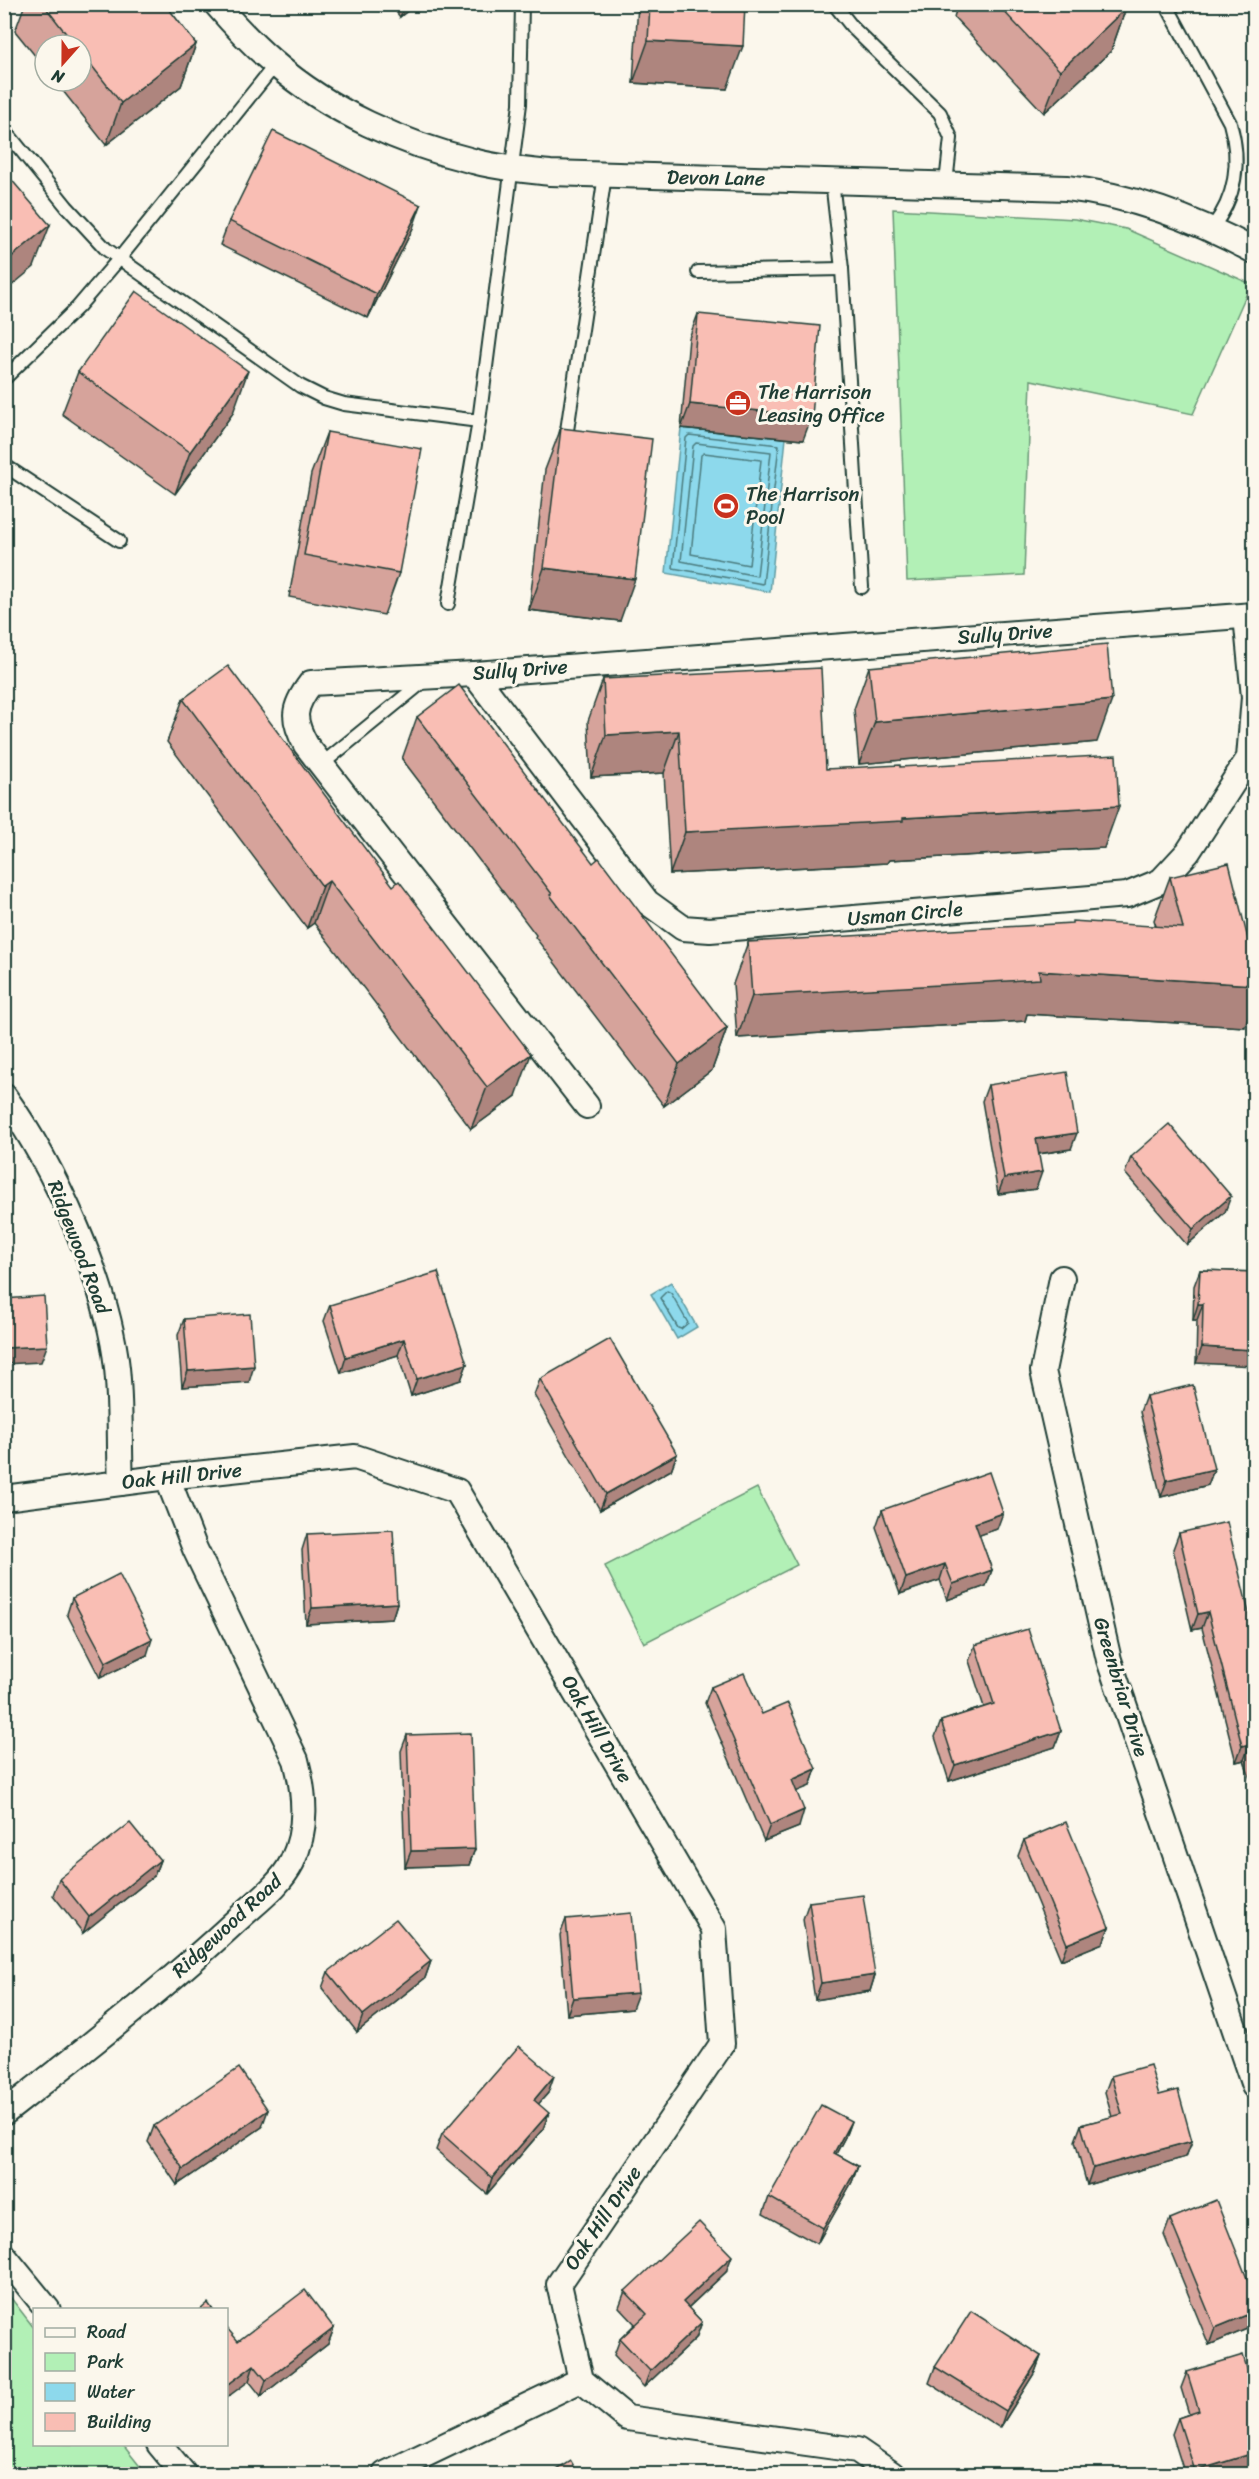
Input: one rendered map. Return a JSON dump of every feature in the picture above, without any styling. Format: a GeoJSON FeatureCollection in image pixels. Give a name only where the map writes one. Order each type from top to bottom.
{"type":"FeatureCollection","features":[{"type":"Feature","properties":{"kind":"street","name":"Devon Lane"},"geometry":{"type":"LineString","coordinates":[[216,4],[242,34],[275,65],[321,97],[389,133],[451,156],[550,173],[1067,188],[1098,192],[1148,204],[1212,228],[1254,251]]}},
{"type":"Feature","properties":{"kind":"street","name":"Sully Drive"},"geometry":{"type":"LineString","coordinates":[[587,1106],[306,745],[295,725],[300,698],[311,683],[474,674],[1250,616]]}},
{"type":"Feature","properties":{"kind":"street","name":"Usman Circle"},"geometry":{"type":"LineString","coordinates":[[474,674],[647,902],[683,928],[710,930],[1126,895],[1161,881],[1188,852],[1249,758],[1254,697],[1250,616]]}},
{"type":"Feature","properties":{"kind":"street","name":"Ridgewood Road"},"geometry":{"type":"LineString","coordinates":[[4,1096],[34,1142],[54,1181],[100,1293],[111,1333],[117,1370],[120,1483]]}},
{"type":"Feature","properties":{"kind":"street","name":"Greenbriar Drive"},"geometry":{"type":"LineString","coordinates":[[1062,1278],[1043,1371],[1109,1660],[1254,2086]]}},
{"type":"Feature","properties":{"kind":"street","name":"Oak Hill Drive"},"geometry":{"type":"LineString","coordinates":[[4,1498],[167,1477],[355,1457],[457,1491],[714,1929],[722,2044],[559,2284],[581,2380]]}},
{"type":"Feature","properties":{"kind":"street","name":"Ridgewood Road"},"geometry":{"type":"LineString","coordinates":[[4,2113],[200,1954],[282,1878],[297,1850],[304,1804],[296,1760],[195,1549],[167,1477]]}},
{"type":"Feature","properties":{"kind":"street"},"geometry":{"type":"LineString","coordinates":[[4,2256],[46,2308]]}},
{"type":"Feature","properties":{"kind":"street"},"geometry":{"type":"LineString","coordinates":[[385,2475],[581,2380],[627,2418],[857,2450],[892,2475]]}},
{"type":"Feature","properties":{"kind":"street"},"geometry":{"type":"LineString","coordinates":[[160,2446],[184,2475]]}},
{"type":"Feature","properties":{"kind":"lane"},"geometry":{"type":"LineString","coordinates":[[448,604],[479,422],[520,104],[522,4]]}},
{"type":"Feature","properties":{"kind":"lane"},"geometry":{"type":"LineString","coordinates":[[834,4],[853,28],[940,114],[951,138],[946,183]]}},
{"type":"Feature","properties":{"kind":"lane"},"geometry":{"type":"LineString","coordinates":[[1166,4],[1230,123],[1235,139],[1237,167],[1235,183],[1227,205],[1212,228]]}},
{"type":"Feature","properties":{"kind":"lane"},"geometry":{"type":"LineString","coordinates":[[4,379],[78,307],[275,65]]}},
{"type":"Feature","properties":{"kind":"lane"},"geometry":{"type":"LineString","coordinates":[[4,129],[73,214],[106,249],[312,393],[344,404],[479,422]]}},
{"type":"Feature","properties":{"kind":"lane"},"geometry":{"type":"LineString","coordinates":[[564,451],[605,175]]}},
{"type":"Feature","properties":{"kind":"lane"},"geometry":{"type":"LineString","coordinates":[[832,181],[842,269],[862,587]]}},
{"type":"Feature","properties":{"kind":"lane"},"geometry":{"type":"LineString","coordinates":[[698,272],[842,269]]}},
{"type":"Feature","properties":{"kind":"lane"},"geometry":{"type":"LineString","coordinates":[[4,465],[119,541]]}},
{"type":"Feature","properties":{"kind":"lane"},"geometry":{"type":"LineString","coordinates":[[322,764],[429,677]]}},
{"type":"Feature","properties":{"kind":"green space"},"geometry":{"type":"Polygon","coordinates":[[[893,209],[1075,219],[1126,229],[1251,284],[1193,414],[1031,380],[1024,575],[907,581],[893,209]]]}},
{"type":"Feature","properties":{"kind":"green space"},"geometry":{"type":"Polygon","coordinates":[[[757,1488],[797,1565],[644,1643],[605,1566],[757,1488]]]}},
{"type":"Feature","properties":{"kind":"green space"},"geometry":{"type":"Polygon","coordinates":[[[4,2289],[33,2327],[33,2446],[124,2446],[146,2474],[5,2474],[4,2289]]]}},
{"type":"Feature","properties":{"kind":"water","name":"The Harrison Pool"},"geometry":{"type":"Polygon","coordinates":[[[681,428],[786,438],[770,592],[666,573],[681,428]]]}},
{"type":"Feature","properties":{"kind":"water"},"geometry":{"type":"Polygon","coordinates":[[[671,1282],[697,1327],[677,1339],[651,1294],[671,1282]]]}},
{"type":"Feature","properties":{"kind":"building"},"geometry":{"type":"Polygon","coordinates":[[[43,4],[165,4],[196,44],[121,103],[93,67],[93,33],[66,33],[43,4]]]}},
{"type":"Feature","properties":{"kind":"building"},"geometry":{"type":"Polygon","coordinates":[[[650,4],[745,4],[743,46],[648,41],[650,4]]]}},
{"type":"Feature","properties":{"kind":"building"},"geometry":{"type":"Polygon","coordinates":[[[997,4],[1123,4],[1126,8],[1060,71],[997,4]]]}},
{"type":"Feature","properties":{"kind":"building"},"geometry":{"type":"Polygon","coordinates":[[[273,131],[421,205],[377,294],[229,221],[273,131]]]}},
{"type":"Feature","properties":{"kind":"building"},"geometry":{"type":"Polygon","coordinates":[[[4,171],[50,225],[4,263],[4,171]]]}},
{"type":"Feature","properties":{"kind":"building"},"geometry":{"type":"Polygon","coordinates":[[[136,291],[248,371],[190,452],[78,372],[136,291]]]}},
{"type":"Feature","properties":{"kind":"building"},"geometry":{"type":"Polygon","coordinates":[[[698,314],[820,326],[812,416],[690,404],[698,314]]]}},
{"type":"Feature","properties":{"kind":"building"},"geometry":{"type":"Polygon","coordinates":[[[561,428],[652,439],[635,579],[544,568],[561,428]]]}},
{"type":"Feature","properties":{"kind":"building"},"geometry":{"type":"Polygon","coordinates":[[[327,432],[422,449],[399,573],[304,555],[327,432]]]}},
{"type":"Feature","properties":{"kind":"building"},"geometry":{"type":"Polygon","coordinates":[[[1107,644],[1112,700],[875,722],[869,667],[1107,644]]]}},
{"type":"Feature","properties":{"kind":"building"},"geometry":{"type":"Polygon","coordinates":[[[228,666],[393,886],[399,881],[531,1054],[487,1087],[329,881],[322,886],[183,699],[228,666]]]}},
{"type":"Feature","properties":{"kind":"building"},"geometry":{"type":"Polygon","coordinates":[[[821,668],[826,769],[1116,755],[1119,806],[903,818],[903,821],[685,832],[679,731],[606,735],[603,679],[821,668]]]}},
{"type":"Feature","properties":{"kind":"building"},"geometry":{"type":"Polygon","coordinates":[[[459,685],[593,863],[599,858],[727,1028],[679,1064],[417,717],[459,685]]]}},
{"type":"Feature","properties":{"kind":"building"},"geometry":{"type":"Polygon","coordinates":[[[1229,863],[1254,963],[1254,985],[1039,971],[1040,979],[752,996],[748,942],[1072,923],[1072,921],[1183,928],[1170,877],[1229,863]]]}},
{"type":"Feature","properties":{"kind":"building"},"geometry":{"type":"Polygon","coordinates":[[[1067,1072],[1077,1133],[1036,1139],[1042,1172],[1004,1178],[988,1085],[1067,1072]]]}},
{"type":"Feature","properties":{"kind":"building"},"geometry":{"type":"Polygon","coordinates":[[[1169,1124],[1231,1196],[1193,1229],[1131,1157],[1169,1124]]]}},
{"type":"Feature","properties":{"kind":"building"},"geometry":{"type":"Polygon","coordinates":[[[1200,1270],[1254,1272],[1254,1350],[1202,1347],[1203,1304],[1198,1304],[1200,1270]]]}},
{"type":"Feature","properties":{"kind":"building"},"geometry":{"type":"Polygon","coordinates":[[[438,1272],[467,1364],[417,1379],[404,1339],[346,1357],[330,1305],[438,1272]]]}},
{"type":"Feature","properties":{"kind":"building"},"geometry":{"type":"Polygon","coordinates":[[[44,1296],[47,1346],[4,1348],[4,1299],[44,1296]]]}},
{"type":"Feature","properties":{"kind":"building"},"geometry":{"type":"Polygon","coordinates":[[[250,1314],[254,1366],[188,1371],[184,1319],[250,1314]]]}},
{"type":"Feature","properties":{"kind":"building"},"geometry":{"type":"Polygon","coordinates":[[[610,1339],[677,1454],[606,1494],[540,1379],[610,1339]]]}},
{"type":"Feature","properties":{"kind":"building"},"geometry":{"type":"Polygon","coordinates":[[[1193,1385],[1214,1469],[1167,1480],[1146,1396],[1193,1385]]]}},
{"type":"Feature","properties":{"kind":"building"},"geometry":{"type":"Polygon","coordinates":[[[989,1472],[1003,1513],[975,1523],[992,1570],[953,1584],[945,1564],[906,1578],[882,1510],[989,1472]]]}},
{"type":"Feature","properties":{"kind":"building"},"geometry":{"type":"Polygon","coordinates":[[[1227,1522],[1254,1634],[1254,1757],[1250,1744],[1242,1746],[1208,1612],[1198,1614],[1179,1533],[1227,1522]]]}},
{"type":"Feature","properties":{"kind":"building"},"geometry":{"type":"Polygon","coordinates":[[[393,1530],[397,1603],[312,1608],[307,1534],[393,1530]]]}},
{"type":"Feature","properties":{"kind":"building"},"geometry":{"type":"Polygon","coordinates":[[[119,1574],[152,1639],[106,1662],[72,1598],[119,1574]]]}},
{"type":"Feature","properties":{"kind":"building"},"geometry":{"type":"Polygon","coordinates":[[[1028,1629],[1061,1731],[955,1765],[941,1721],[994,1704],[975,1645],[1028,1629]]]}},
{"type":"Feature","properties":{"kind":"building"},"geometry":{"type":"Polygon","coordinates":[[[744,1673],[762,1714],[788,1703],[816,1769],[792,1780],[804,1810],[770,1825],[711,1687],[744,1673]]]}},
{"type":"Feature","properties":{"kind":"building"},"geometry":{"type":"Polygon","coordinates":[[[471,1733],[475,1849],[411,1851],[407,1735],[471,1733]]]}},
{"type":"Feature","properties":{"kind":"building"},"geometry":{"type":"Polygon","coordinates":[[[1066,1822],[1109,1927],[1067,1944],[1024,1840],[1066,1822]]]}},
{"type":"Feature","properties":{"kind":"building"},"geometry":{"type":"Polygon","coordinates":[[[130,1823],[160,1860],[89,1917],[59,1879],[130,1823]]]}},
{"type":"Feature","properties":{"kind":"building"},"geometry":{"type":"Polygon","coordinates":[[[863,1895],[875,1975],[821,1983],[809,1902],[863,1895]]]}},
{"type":"Feature","properties":{"kind":"building"},"geometry":{"type":"Polygon","coordinates":[[[631,1913],[638,1993],[573,1998],[566,1919],[631,1913]]]}},
{"type":"Feature","properties":{"kind":"building"},"geometry":{"type":"Polygon","coordinates":[[[396,1919],[431,1961],[363,2015],[328,1972],[396,1919]]]}},
{"type":"Feature","properties":{"kind":"building"},"geometry":{"type":"Polygon","coordinates":[[[519,2046],[554,2076],[534,2100],[549,2113],[492,2178],[442,2134],[519,2046]]]}},
{"type":"Feature","properties":{"kind":"building"},"geometry":{"type":"Polygon","coordinates":[[[1150,2065],[1159,2095],[1178,2090],[1192,2141],[1093,2168],[1081,2125],[1122,2114],[1111,2076],[1150,2065]]]}},
{"type":"Feature","properties":{"kind":"building"},"geometry":{"type":"Polygon","coordinates":[[[239,2068],[268,2110],[183,2169],[154,2126],[239,2068]]]}},
{"type":"Feature","properties":{"kind":"building"},"geometry":{"type":"Polygon","coordinates":[[[821,2105],[851,2121],[834,2153],[858,2166],[823,2228],[769,2197],[821,2105]]]}},
{"type":"Feature","properties":{"kind":"building"},"geometry":{"type":"Polygon","coordinates":[[[1216,2200],[1254,2296],[1254,2312],[1215,2328],[1170,2219],[1216,2200]]]}},
{"type":"Feature","properties":{"kind":"building"},"geometry":{"type":"Polygon","coordinates":[[[699,2222],[732,2256],[683,2302],[702,2322],[650,2371],[620,2339],[647,2314],[625,2291],[699,2222]]]}},
{"type":"Feature","properties":{"kind":"building"},"geometry":{"type":"Polygon","coordinates":[[[305,2290],[334,2328],[266,2380],[254,2365],[228,2384],[228,2329],[238,2341],[305,2290]]]}},
{"type":"Feature","properties":{"kind":"building"},"geometry":{"type":"Polygon","coordinates":[[[208,2303],[212,2308],[202,2308],[208,2303]]]}},
{"type":"Feature","properties":{"kind":"building"},"geometry":{"type":"Polygon","coordinates":[[[971,2311],[1041,2356],[1006,2411],[935,2367],[971,2311]]]}},
{"type":"Feature","properties":{"kind":"building"},"geometry":{"type":"Polygon","coordinates":[[[1243,2355],[1254,2392],[1254,2453],[1195,2471],[1178,2418],[1199,2411],[1187,2372],[1243,2355]]]}},
{"type":"Feature","properties":{"kind":"building"},"geometry":{"type":"Polygon","coordinates":[[[571,2461],[579,2475],[549,2475],[571,2461]]]}},
{"type":"Feature","properties":{"kind":"place","name":"The Harrison Leasing Office"},"geometry":{"type":"Point","coordinates":[738,403]}},
{"type":"Feature","properties":{"kind":"place","name":"The Harrison Pool"},"geometry":{"type":"Point","coordinates":[726,506]}}]}
